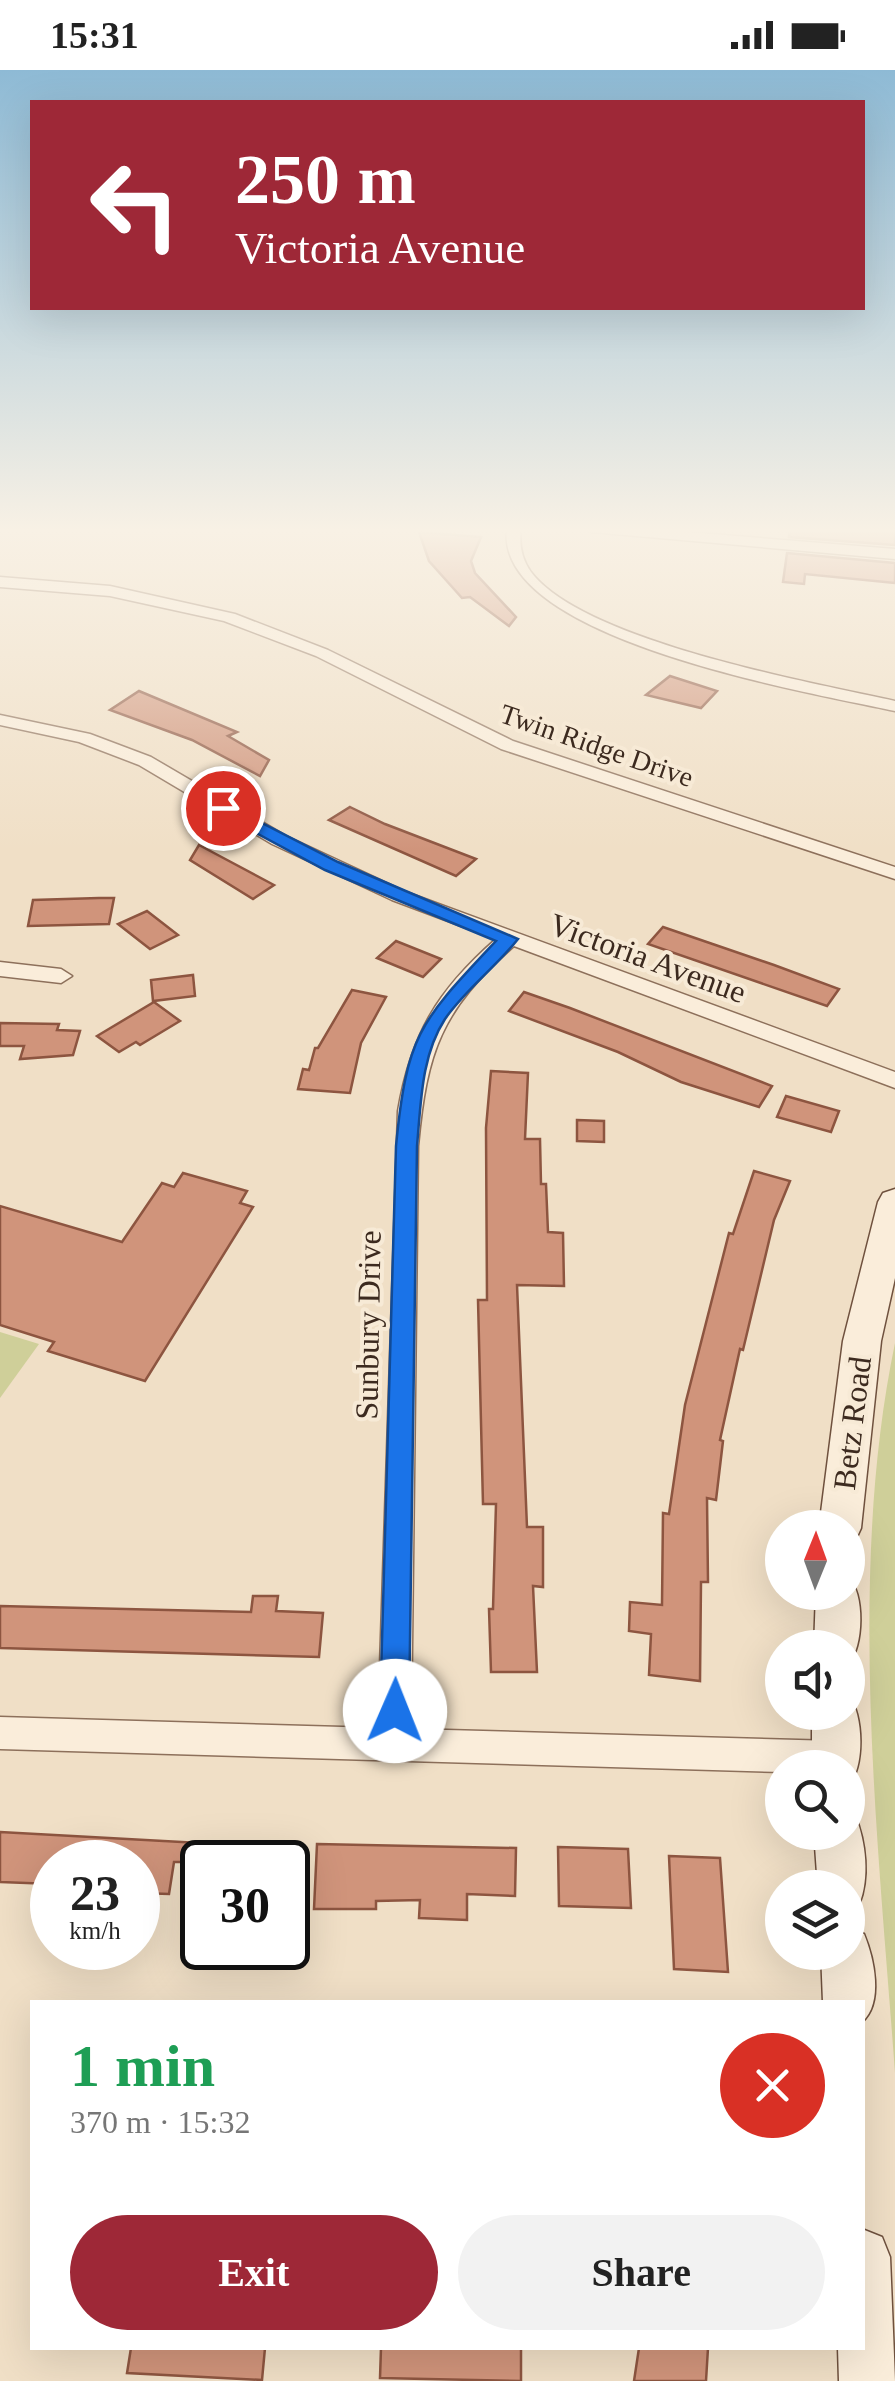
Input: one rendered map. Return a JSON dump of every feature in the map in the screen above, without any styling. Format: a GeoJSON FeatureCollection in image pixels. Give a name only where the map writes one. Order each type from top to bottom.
{"type":"FeatureCollection","features":[{"type":"Feature","properties":{"kind":"street","name":"Twin Ridge Drive"},"geometry":{"type":"LineString","coordinates":[[280,636],[507,745],[895,873]]}},
{"type":"Feature","properties":{"kind":"street"},"geometry":{"type":"LineString","coordinates":[[640,636],[745,671],[895,706]]}},
{"type":"Feature","properties":{"kind":"street","name":"Victoria Avenue"},"geometry":{"type":"LineString","coordinates":[[0,720],[84,738],[145,762],[332,866],[508,939],[895,1080]]}},
{"type":"Feature","properties":{"kind":"street","name":"Sunbury Drive"},"geometry":{"type":"LineString","coordinates":[[394,1746],[406,1146],[413,1078],[426,1036],[440,1012],[508,939]]}},
{"type":"Feature","properties":{"kind":"street"},"geometry":{"type":"LineString","coordinates":[[0,970],[61,976]]}},
{"type":"Feature","properties":{"kind":"street","name":"Betz Road"},"geometry":{"type":"LineString","coordinates":[[842,1510],[862,1341],[895,1202]]}},
{"type":"Feature","properties":{"kind":"street"},"geometry":{"type":"LineString","coordinates":[[0,1733],[394,1746],[835,1746]]}},
{"type":"Feature","properties":{"kind":"street"},"geometry":{"type":"LineString","coordinates":[[847,1970],[849,2000]]}},
{"type":"Feature","properties":{"kind":"street"},"geometry":{"type":"LineString","coordinates":[[865,2310],[869,2381]]}},
{"type":"Feature","properties":{"kind":"green space"},"geometry":{"type":"Polygon","coordinates":[[[0,1332],[39,1344],[0,1398],[0,1332]]]}},
{"type":"Feature","properties":{"kind":"green space"},"geometry":{"type":"Polygon","coordinates":[[[895,1343],[895,2073],[875,1800],[869,1613],[872,1521],[895,1343]]]}},
{"type":"Feature","properties":{"kind":"building"},"geometry":{"type":"Polygon","coordinates":[[[670,676],[717,691],[701,708],[646,695],[670,676]]]}},
{"type":"Feature","properties":{"kind":"building"},"geometry":{"type":"Polygon","coordinates":[[[139,691],[237,732],[228,736],[269,760],[260,776],[192,740],[110,710],[139,691]]]}},
{"type":"Feature","properties":{"kind":"building"},"geometry":{"type":"Polygon","coordinates":[[[350,807],[476,859],[456,876],[329,820],[350,807]]]}},
{"type":"Feature","properties":{"kind":"building"},"geometry":{"type":"Polygon","coordinates":[[[199,845],[274,885],[253,899],[190,860],[199,845]]]}},
{"type":"Feature","properties":{"kind":"building"},"geometry":{"type":"Polygon","coordinates":[[[114,898],[109,924],[28,926],[33,900],[114,898]]]}},
{"type":"Feature","properties":{"kind":"building"},"geometry":{"type":"Polygon","coordinates":[[[147,911],[178,935],[150,949],[118,924],[147,911]]]}},
{"type":"Feature","properties":{"kind":"building"},"geometry":{"type":"Polygon","coordinates":[[[663,927],[839,989],[827,1006],[648,944],[663,927]]]}},
{"type":"Feature","properties":{"kind":"building"},"geometry":{"type":"Polygon","coordinates":[[[396,941],[441,959],[423,977],[377,958],[396,941]]]}},
{"type":"Feature","properties":{"kind":"building"},"geometry":{"type":"Polygon","coordinates":[[[193,975],[195,996],[153,1001],[151,980],[193,975]]]}},
{"type":"Feature","properties":{"kind":"building"},"geometry":{"type":"Polygon","coordinates":[[[352,990],[386,997],[361,1043],[350,1093],[298,1089],[303,1069],[309,1070],[315,1048],[352,990]]]}},
{"type":"Feature","properties":{"kind":"building"},"geometry":{"type":"Polygon","coordinates":[[[524,992],[772,1086],[759,1107],[681,1082],[618,1052],[509,1011],[524,992]]]}},
{"type":"Feature","properties":{"kind":"building"},"geometry":{"type":"Polygon","coordinates":[[[154,1002],[180,1021],[140,1045],[136,1042],[119,1052],[97,1036],[154,1002]]]}},
{"type":"Feature","properties":{"kind":"building"},"geometry":{"type":"Polygon","coordinates":[[[0,1023],[59,1024],[57,1030],[80,1031],[73,1055],[20,1059],[24,1046],[0,1046],[0,1023]]]}},
{"type":"Feature","properties":{"kind":"building"},"geometry":{"type":"Polygon","coordinates":[[[491,1071],[528,1073],[525,1139],[540,1139],[548,1232],[563,1233],[564,1286],[517,1285],[527,1527],[543,1527],[543,1587],[533,1586],[537,1672],[491,1672],[489,1609],[493,1609],[496,1504],[483,1504],[478,1300],[487,1300],[486,1128],[491,1071]]]}},
{"type":"Feature","properties":{"kind":"building"},"geometry":{"type":"Polygon","coordinates":[[[786,1096],[839,1111],[831,1132],[777,1117],[786,1096]]]}},
{"type":"Feature","properties":{"kind":"building"},"geometry":{"type":"Polygon","coordinates":[[[577,1120],[604,1121],[604,1142],[577,1141],[577,1120]]]}},
{"type":"Feature","properties":{"kind":"building"},"geometry":{"type":"Polygon","coordinates":[[[754,1171],[790,1181],[774,1220],[743,1350],[740,1349],[720,1440],[723,1441],[716,1500],[707,1498],[708,1582],[701,1582],[700,1681],[649,1675],[651,1634],[629,1631],[630,1602],[662,1605],[663,1513],[669,1514],[685,1405],[729,1233],[733,1234],[754,1171]]]}},
{"type":"Feature","properties":{"kind":"building"},"geometry":{"type":"Polygon","coordinates":[[[183,1173],[247,1191],[240,1203],[253,1207],[145,1381],[48,1351],[54,1342],[0,1325],[0,1206],[122,1242],[162,1183],[174,1187],[183,1173]]]}},
{"type":"Feature","properties":{"kind":"building"},"geometry":{"type":"Polygon","coordinates":[[[253,1596],[278,1596],[276,1611],[323,1613],[319,1657],[0,1648],[0,1606],[251,1612],[253,1596]]]}},
{"type":"Feature","properties":{"kind":"building"},"geometry":{"type":"Polygon","coordinates":[[[0,1832],[145,1840],[30,1840],[30,1883],[0,1882],[0,1832]]]}},
{"type":"Feature","properties":{"kind":"building"},"geometry":{"type":"Polygon","coordinates":[[[160,1841],[180,1842],[180,1862],[174,1862],[169,1894],[160,1894],[160,1841]]]}},
{"type":"Feature","properties":{"kind":"building"},"geometry":{"type":"Polygon","coordinates":[[[317,1844],[516,1848],[515,1896],[467,1894],[467,1920],[419,1918],[420,1900],[376,1901],[376,1909],[314,1909],[317,1844]]]}},
{"type":"Feature","properties":{"kind":"building"},"geometry":{"type":"Polygon","coordinates":[[[558,1847],[628,1849],[631,1908],[559,1906],[558,1847]]]}},
{"type":"Feature","properties":{"kind":"building"},"geometry":{"type":"Polygon","coordinates":[[[669,1856],[720,1858],[728,1972],[674,1969],[669,1856]]]}},
{"type":"Feature","properties":{"kind":"building"},"geometry":{"type":"Polygon","coordinates":[[[131,2350],[265,2350],[262,2380],[127,2373],[131,2350]]]}},
{"type":"Feature","properties":{"kind":"building"},"geometry":{"type":"Polygon","coordinates":[[[381,2350],[521,2350],[521,2381],[380,2378],[381,2350]]]}},
{"type":"Feature","properties":{"kind":"building"},"geometry":{"type":"Polygon","coordinates":[[[639,2350],[708,2350],[706,2381],[634,2381],[639,2350]]]}},
{"type":"Feature","properties":{"kind":"route"},"geometry":{"type":"LineString","coordinates":[[223,808],[332,866],[508,939],[440,1012],[426,1036],[413,1078],[406,1146],[395,1711]]}}]}
